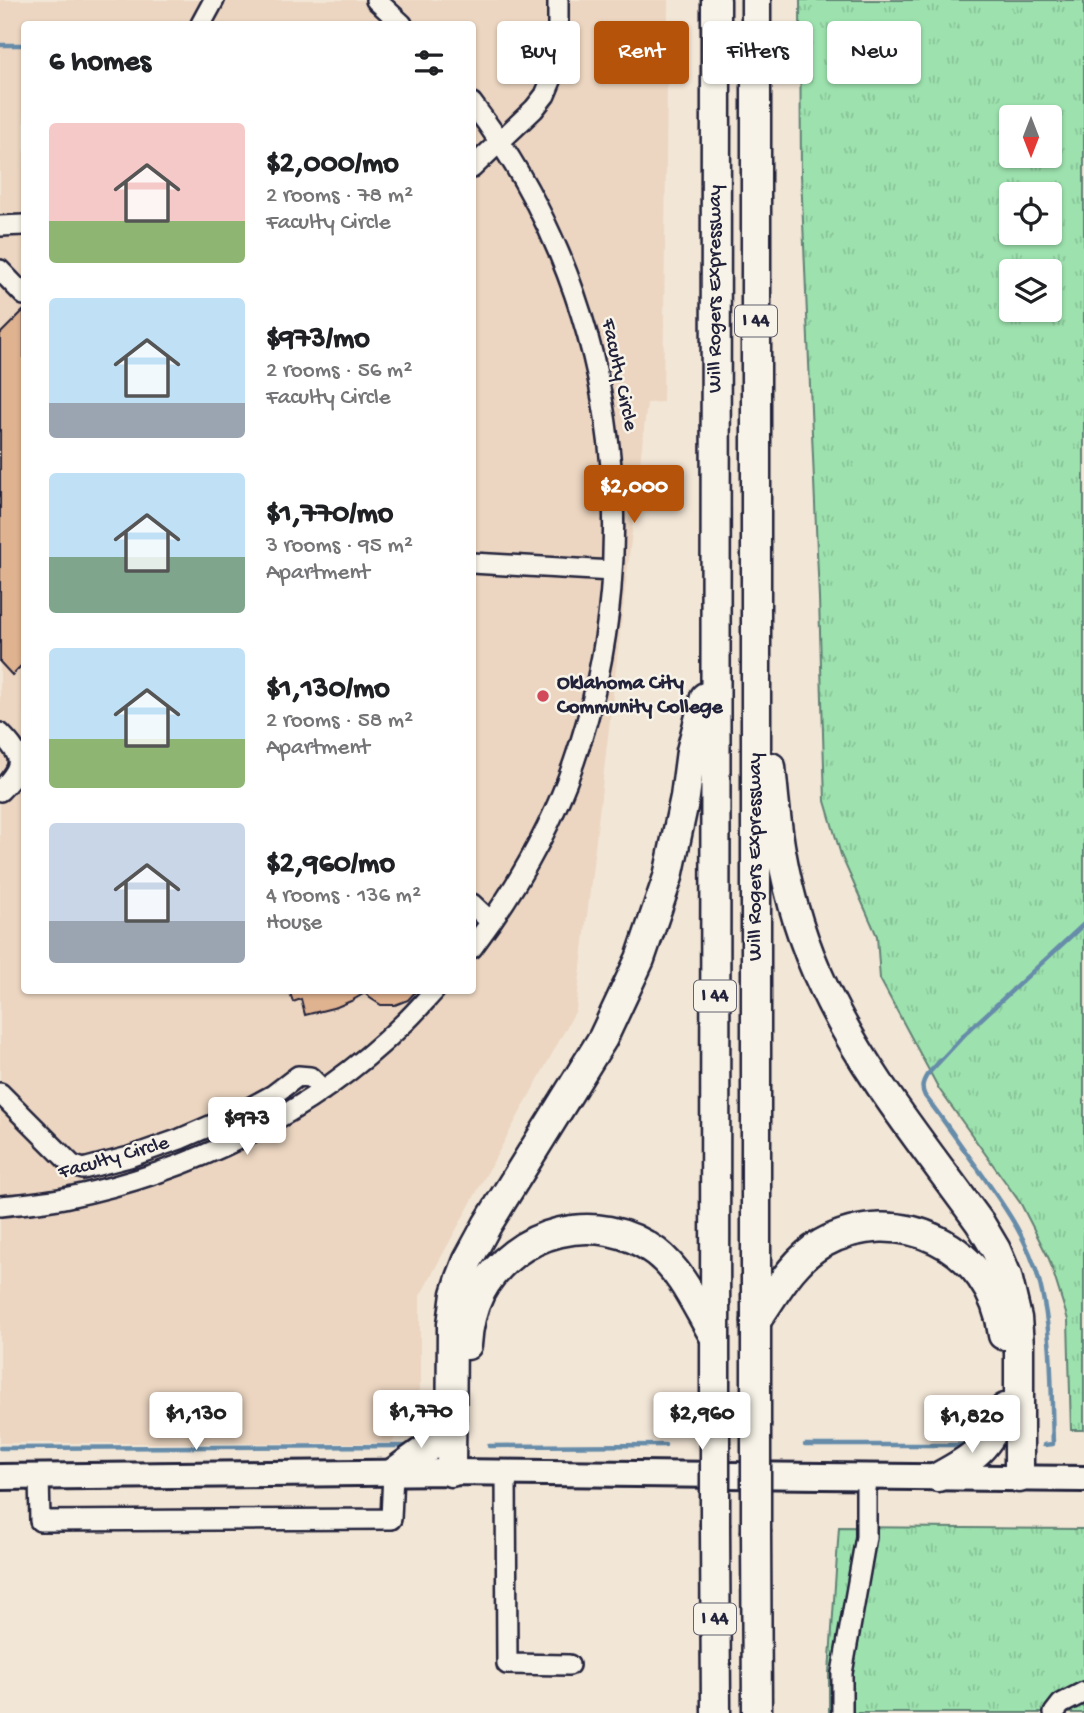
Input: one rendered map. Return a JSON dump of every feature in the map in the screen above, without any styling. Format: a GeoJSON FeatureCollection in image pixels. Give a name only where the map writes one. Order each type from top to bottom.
{"type":"FeatureCollection","features":[{"type":"Feature","properties":{"kind":"highway","name":"Will Rogers Expressway"},"geometry":{"type":"LineString","coordinates":[[716,0],[716,1713]]}},
{"type":"Feature","properties":{"kind":"highway","name":"Will Rogers Expressway"},"geometry":{"type":"LineString","coordinates":[[756,0],[757,1713]]}},
{"type":"Feature","properties":{"kind":"highway"},"geometry":{"type":"LineString","coordinates":[[755,642],[781,851],[795,907],[819,975],[859,1054],[980,1223],[1007,1276],[1017,1318],[1019,1345],[1012,1478]]}},
{"type":"Feature","properties":{"kind":"highway"},"geometry":{"type":"LineString","coordinates":[[458,1472],[451,1407],[452,1324],[461,1278],[487,1225],[586,1069],[640,959],[668,877],[683,808],[691,751],[715,654]]}},
{"type":"Feature","properties":{"kind":"highway"},"geometry":{"type":"LineString","coordinates":[[757,1321],[786,1277],[809,1252],[821,1244],[854,1230],[890,1227],[923,1233],[942,1241],[971,1264],[984,1280],[1002,1321],[1005,1347],[1005,1408],[1012,1478]]}},
{"type":"Feature","properties":{"kind":"highway"},"geometry":{"type":"LineString","coordinates":[[458,1472],[466,1353],[473,1310],[480,1293],[503,1262],[527,1245],[552,1234],[580,1228],[627,1236],[655,1252],[669,1264],[682,1281],[715,1339]]}},
{"type":"Feature","properties":{"kind":"highway"},"geometry":{"type":"LineString","coordinates":[[393,1473],[429,1447],[451,1407]]}},
{"type":"Feature","properties":{"kind":"highway"},"geometry":{"type":"LineString","coordinates":[[938,1477],[967,1462],[982,1448],[994,1433],[1005,1408]]}},
{"type":"Feature","properties":{"kind":"main road"},"geometry":{"type":"LineString","coordinates":[[0,1477],[458,1472],[1084,1479]]}},
{"type":"Feature","properties":{"kind":"street"},"geometry":{"type":"LineString","coordinates":[[203,21],[214,0]]}},
{"type":"Feature","properties":{"kind":"street"},"geometry":{"type":"LineString","coordinates":[[376,0],[399,21]]}},
{"type":"Feature","properties":{"kind":"street"},"geometry":{"type":"LineString","coordinates":[[476,164],[540,102],[551,83],[558,50],[558,0]]}},
{"type":"Feature","properties":{"kind":"street","name":"Faculty Circle"},"geometry":{"type":"LineString","coordinates":[[476,108],[500,141],[531,193],[571,280],[595,360],[608,430],[613,474],[614,531],[608,620],[600,670],[589,718],[574,764],[539,844],[515,886],[476,943]]}},
{"type":"Feature","properties":{"kind":"street"},"geometry":{"type":"LineString","coordinates":[[0,226],[21,225]]}},
{"type":"Feature","properties":{"kind":"street"},"geometry":{"type":"LineString","coordinates":[[0,270],[21,292]]}},
{"type":"Feature","properties":{"kind":"street"},"geometry":{"type":"LineString","coordinates":[[476,563],[612,571]]}},
{"type":"Feature","properties":{"kind":"street"},"geometry":{"type":"LineString","coordinates":[[0,733],[17,752],[19,760],[18,770],[0,791]]}},
{"type":"Feature","properties":{"kind":"street"},"geometry":{"type":"LineString","coordinates":[[476,908],[491,922]]}},
{"type":"Feature","properties":{"kind":"street","name":"Faculty Circle"},"geometry":{"type":"LineString","coordinates":[[0,1206],[76,1195],[145,1177],[217,1149],[273,1121],[344,1075],[402,1026],[431,994]]}},
{"type":"Feature","properties":{"kind":"street"},"geometry":{"type":"LineString","coordinates":[[0,1093],[72,1165],[83,1169],[129,1157],[208,1128],[273,1095],[298,1076],[310,1077],[323,1090]]}},
{"type":"Feature","properties":{"kind":"street"},"geometry":{"type":"LineString","coordinates":[[39,1476],[40,1521],[391,1519],[393,1473]]}},
{"type":"Feature","properties":{"kind":"street"},"geometry":{"type":"LineString","coordinates":[[506,1473],[507,1664],[569,1665]]}},
{"type":"Feature","properties":{"kind":"street"},"geometry":{"type":"LineString","coordinates":[[842,1713],[842,1673],[866,1537],[866,1476]]}},
{"type":"Feature","properties":{"kind":"street"},"geometry":{"type":"LineString","coordinates":[[1054,1713],[1061,1704],[1084,1692]]}},
{"type":"Feature","properties":{"kind":"shaded area","name":"Oklahoma City Community College"},"geometry":{"type":"Polygon","coordinates":[[[0,0],[668,0],[668,21],[594,21],[594,84],[667,84],[663,402],[647,403],[576,1010],[420,1296],[420,1390],[392,1443],[0,1443],[0,0]]]}},
{"type":"Feature","properties":{"kind":"green space"},"geometry":{"type":"Polygon","coordinates":[[[800,0],[1084,0],[1084,1430],[1071,1430],[1068,1320],[1049,1259],[1021,1204],[939,1089],[880,979],[877,936],[841,855],[825,801],[801,174],[800,84],[813,84],[813,21],[800,21],[800,0]]]}},
{"type":"Feature","properties":{"kind":"green space"},"geometry":{"type":"Polygon","coordinates":[[[839,1527],[1084,1529],[1084,1713],[829,1713],[829,1673],[839,1527]]]}},
{"type":"Feature","properties":{"kind":"building"},"geometry":{"type":"Polygon","coordinates":[[[21,313],[21,666],[12,675],[0,662],[0,334],[21,313]]]}},
{"type":"Feature","properties":{"kind":"building"},"geometry":{"type":"Polygon","coordinates":[[[290,994],[363,994],[337,1007],[305,1015],[301,999],[293,1002],[290,994]]]}},
{"type":"Feature","properties":{"kind":"building"},"geometry":{"type":"Polygon","coordinates":[[[366,994],[413,994],[408,1000],[395,1005],[381,1005],[366,994]]]}},
{"type":"Feature","properties":{"kind":"waterway"},"geometry":{"type":"LineString","coordinates":[[0,45],[21,45]]}},
{"type":"Feature","properties":{"kind":"waterway"},"geometry":{"type":"LineString","coordinates":[[1044,1445],[1053,1444],[1051,1363],[1044,1303],[1035,1268],[1014,1222],[925,1096],[923,1086],[927,1075],[966,1033],[1084,924]]}},
{"type":"Feature","properties":{"kind":"waterway"},"geometry":{"type":"LineString","coordinates":[[489,1446],[665,1445]]}},
{"type":"Feature","properties":{"kind":"waterway"},"geometry":{"type":"LineString","coordinates":[[805,1445],[966,1445]]}},
{"type":"Feature","properties":{"kind":"waterway"},"geometry":{"type":"LineString","coordinates":[[0,1448],[409,1446]]}},
{"type":"Feature","properties":{"kind":"place","name":"Oklahoma City Community College"},"geometry":{"type":"Point","coordinates":[543,696]}}]}
